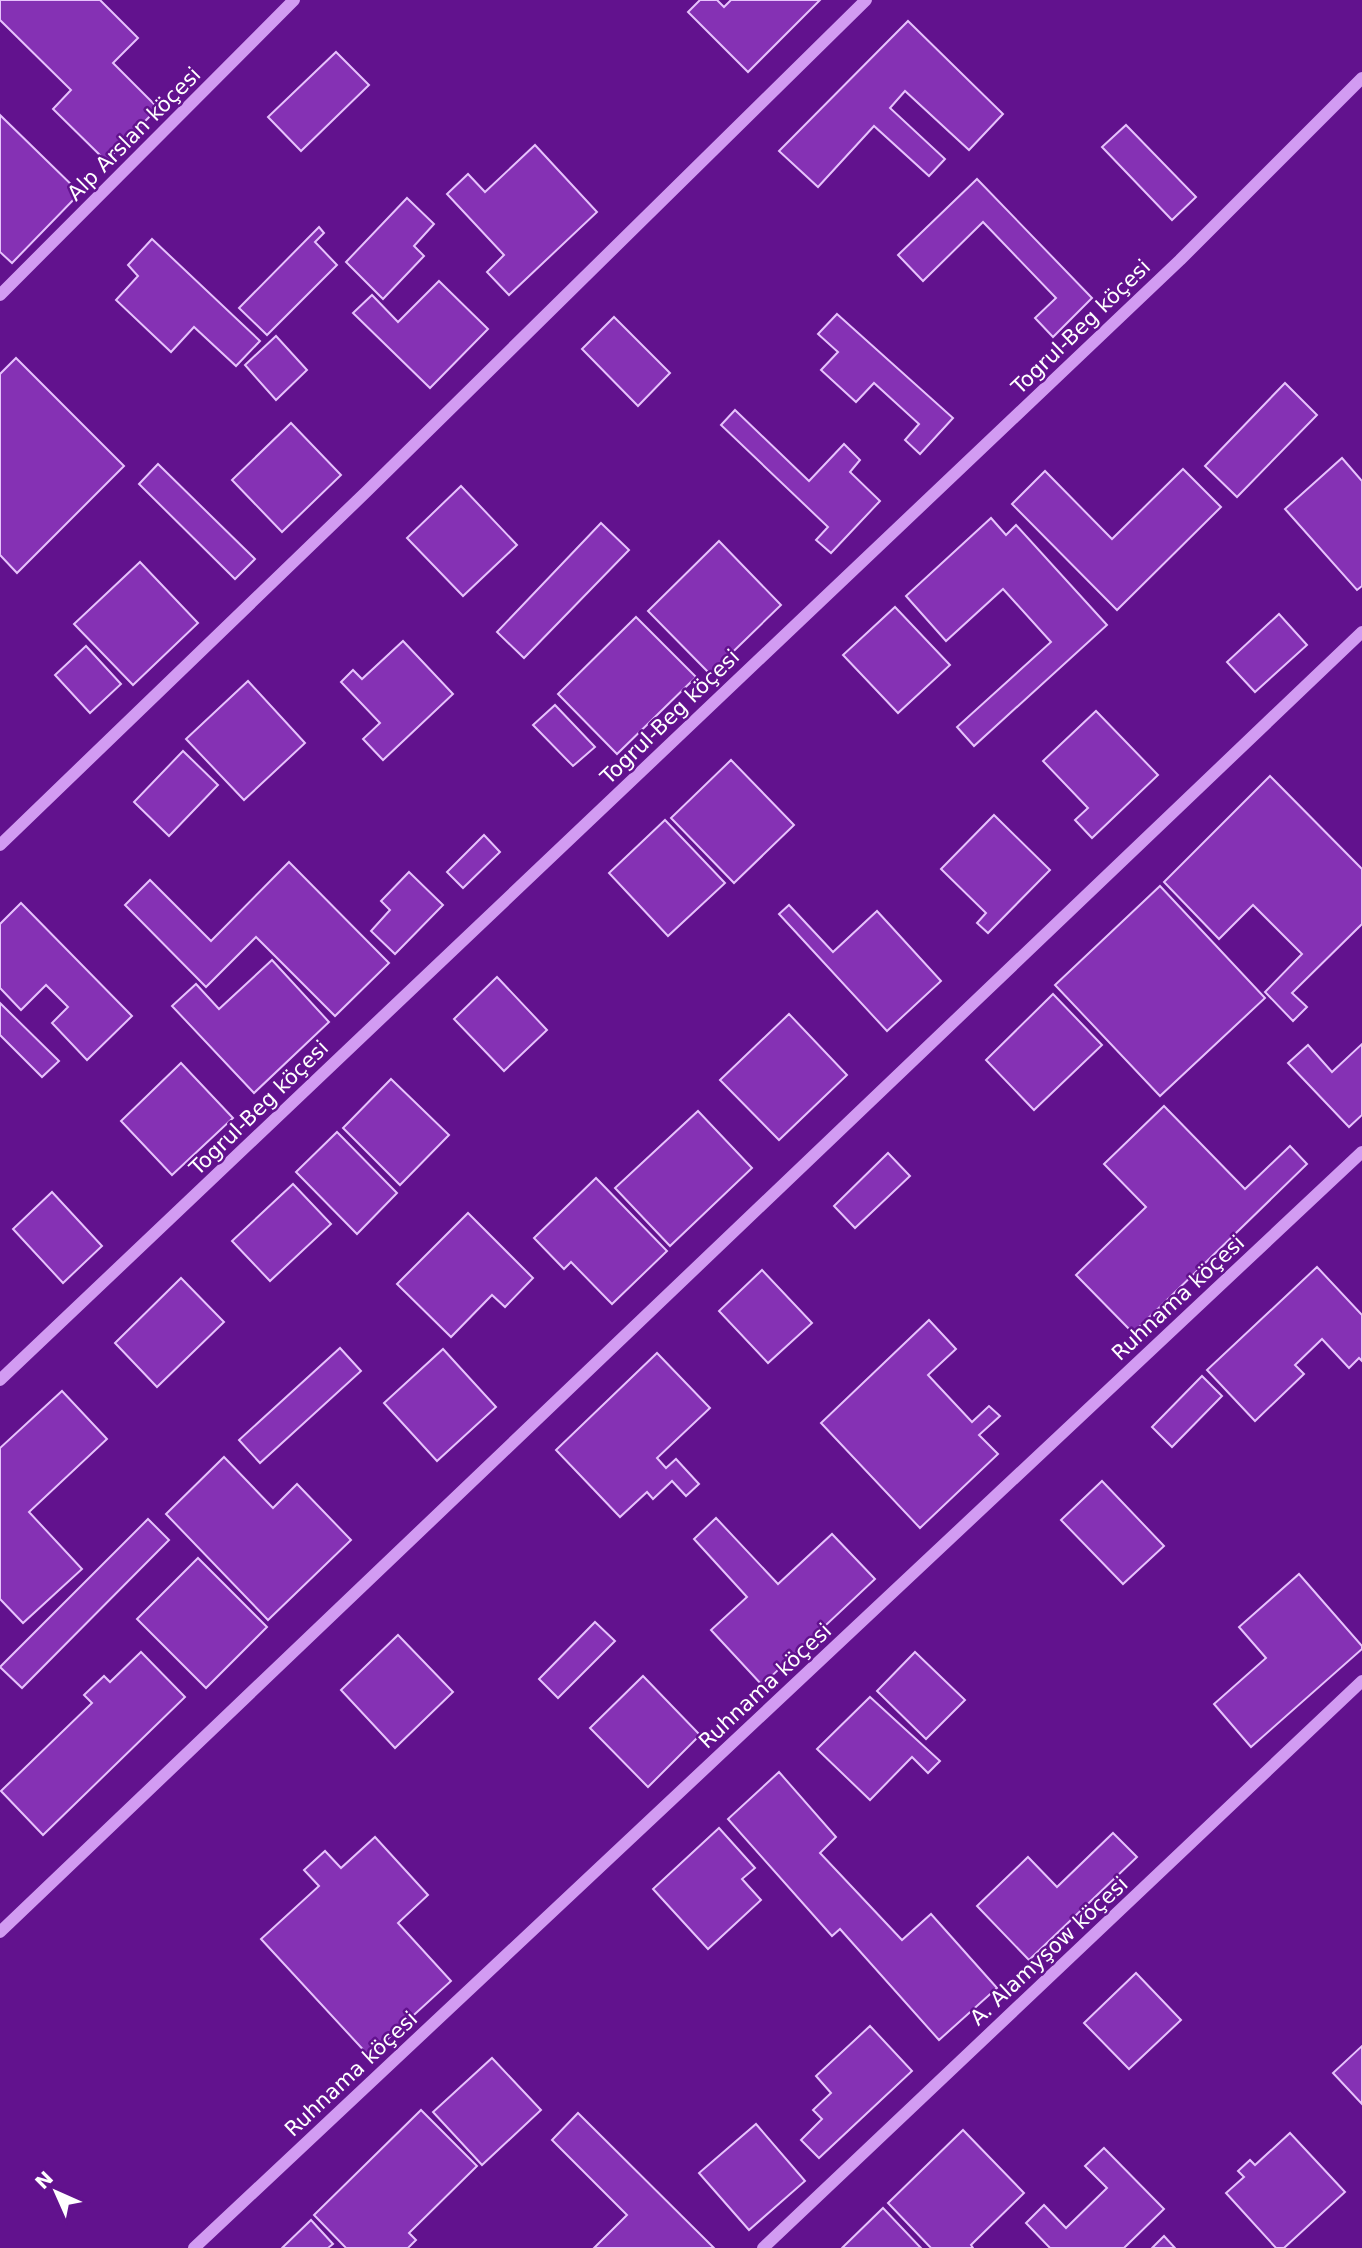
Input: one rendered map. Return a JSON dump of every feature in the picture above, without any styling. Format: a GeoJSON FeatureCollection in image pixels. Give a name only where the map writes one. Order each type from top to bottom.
{"type":"FeatureCollection","features":[{"type":"Feature","properties":{"kind":"street","name":"Alp Arslan köçesi"},"geometry":{"type":"LineString","coordinates":[[0,295],[295,0]]}},
{"type":"Feature","properties":{"kind":"street"},"geometry":{"type":"LineString","coordinates":[[0,845],[366,492],[866,0]]}},
{"type":"Feature","properties":{"kind":"street","name":"Togrul-Beg köçesi"},"geometry":{"type":"LineString","coordinates":[[0,1380],[1180,260],[1362,78]]}},
{"type":"Feature","properties":{"kind":"street"},"geometry":{"type":"LineString","coordinates":[[0,1932],[1362,632]]}},
{"type":"Feature","properties":{"kind":"street","name":"Ruhnama köçesi"},"geometry":{"type":"LineString","coordinates":[[194,2248],[1362,1152]]}},
{"type":"Feature","properties":{"kind":"street","name":"A. Alamyşow köçesi"},"geometry":{"type":"LineString","coordinates":[[763,2248],[1362,1681]]}},
{"type":"Feature","properties":{"kind":"building"},"geometry":{"type":"Polygon","coordinates":[[[0,0],[100,0],[138,38],[113,63],[158,108],[106,161],[53,109],[71,90],[0,20],[0,0]]]}},
{"type":"Feature","properties":{"kind":"building"},"geometry":{"type":"Polygon","coordinates":[[[700,0],[717,0],[724,7],[731,0],[820,0],[748,72],[688,12],[700,0]]]}},
{"type":"Feature","properties":{"kind":"building"},"geometry":{"type":"Polygon","coordinates":[[[908,21],[1003,114],[969,150],[905,91],[890,108],[945,159],[929,176],[874,126],[818,187],[779,151],[908,21]]]}},
{"type":"Feature","properties":{"kind":"building"},"geometry":{"type":"Polygon","coordinates":[[[336,52],[369,85],[301,151],[268,117],[336,52]]]}},
{"type":"Feature","properties":{"kind":"building"},"geometry":{"type":"Polygon","coordinates":[[[0,115],[80,193],[12,263],[0,252],[0,115]]]}},
{"type":"Feature","properties":{"kind":"building"},"geometry":{"type":"Polygon","coordinates":[[[1126,125],[1196,197],[1172,220],[1102,147],[1126,125]]]}},
{"type":"Feature","properties":{"kind":"building"},"geometry":{"type":"Polygon","coordinates":[[[535,145],[597,212],[509,295],[487,272],[504,255],[447,194],[468,174],[485,192],[535,145]]]}},
{"type":"Feature","properties":{"kind":"building"},"geometry":{"type":"Polygon","coordinates":[[[977,179],[1092,298],[1053,337],[1035,318],[1056,298],[983,222],[923,281],[898,255],[977,179]]]}},
{"type":"Feature","properties":{"kind":"building"},"geometry":{"type":"Polygon","coordinates":[[[407,198],[434,224],[414,246],[424,256],[383,299],[346,262],[407,198]]]}},
{"type":"Feature","properties":{"kind":"building"},"geometry":{"type":"Polygon","coordinates":[[[319,227],[324,233],[315,242],[337,265],[267,335],[239,308],[319,227]]]}},
{"type":"Feature","properties":{"kind":"building"},"geometry":{"type":"Polygon","coordinates":[[[152,239],[260,341],[236,366],[194,327],[171,352],[116,300],[138,276],[128,265],[152,239]]]}},
{"type":"Feature","properties":{"kind":"building"},"geometry":{"type":"Polygon","coordinates":[[[439,281],[488,329],[430,388],[353,313],[372,295],[398,322],[439,281]]]}},
{"type":"Feature","properties":{"kind":"building"},"geometry":{"type":"Polygon","coordinates":[[[837,314],[953,418],[920,454],[905,440],[919,424],[874,383],[856,402],[821,370],[838,352],[818,334],[837,314]]]}},
{"type":"Feature","properties":{"kind":"building"},"geometry":{"type":"Polygon","coordinates":[[[614,317],[670,373],[638,406],[582,349],[614,317]]]}},
{"type":"Feature","properties":{"kind":"building"},"geometry":{"type":"Polygon","coordinates":[[[276,336],[307,370],[276,400],[245,365],[276,336]]]}},
{"type":"Feature","properties":{"kind":"building"},"geometry":{"type":"Polygon","coordinates":[[[16,358],[124,466],[17,573],[0,555],[0,374],[16,358]]]}},
{"type":"Feature","properties":{"kind":"building"},"geometry":{"type":"Polygon","coordinates":[[[1285,383],[1317,415],[1237,497],[1205,466],[1285,383]]]}},
{"type":"Feature","properties":{"kind":"building"},"geometry":{"type":"Polygon","coordinates":[[[735,410],[809,481],[844,444],[860,460],[850,472],[880,501],[831,553],[816,540],[828,527],[721,425],[735,410]]]}},
{"type":"Feature","properties":{"kind":"building"},"geometry":{"type":"Polygon","coordinates":[[[291,423],[341,475],[282,532],[232,480],[291,423]]]}},
{"type":"Feature","properties":{"kind":"building"},"geometry":{"type":"Polygon","coordinates":[[[1342,458],[1362,481],[1362,586],[1357,590],[1285,509],[1342,458]]]}},
{"type":"Feature","properties":{"kind":"building"},"geometry":{"type":"Polygon","coordinates":[[[158,464],[255,559],[235,579],[139,484],[158,464]]]}},
{"type":"Feature","properties":{"kind":"building"},"geometry":{"type":"Polygon","coordinates":[[[1183,469],[1221,507],[1117,610],[1012,504],[1045,471],[1112,539],[1183,469]]]}},
{"type":"Feature","properties":{"kind":"building"},"geometry":{"type":"Polygon","coordinates":[[[461,486],[517,545],[463,596],[407,538],[461,486]]]}},
{"type":"Feature","properties":{"kind":"building"},"geometry":{"type":"Polygon","coordinates":[[[991,518],[1006,535],[1016,525],[1107,625],[974,746],[957,727],[1051,642],[1003,589],[946,641],[906,596],[991,518]]]}},
{"type":"Feature","properties":{"kind":"building"},"geometry":{"type":"Polygon","coordinates":[[[601,523],[629,550],[524,658],[497,632],[601,523]]]}},
{"type":"Feature","properties":{"kind":"building"},"geometry":{"type":"Polygon","coordinates":[[[719,541],[781,605],[710,674],[648,611],[719,541]]]}},
{"type":"Feature","properties":{"kind":"building"},"geometry":{"type":"Polygon","coordinates":[[[140,562],[198,623],[133,685],[74,624],[140,562]]]}},
{"type":"Feature","properties":{"kind":"building"},"geometry":{"type":"Polygon","coordinates":[[[895,607],[950,665],[898,713],[843,655],[895,607]]]}},
{"type":"Feature","properties":{"kind":"building"},"geometry":{"type":"Polygon","coordinates":[[[1279,614],[1307,645],[1255,692],[1227,662],[1279,614]]]}},
{"type":"Feature","properties":{"kind":"building"},"geometry":{"type":"Polygon","coordinates":[[[636,617],[696,677],[617,754],[558,694],[636,617]]]}},
{"type":"Feature","properties":{"kind":"building"},"geometry":{"type":"Polygon","coordinates":[[[403,641],[453,694],[383,760],[363,739],[380,723],[341,682],[353,670],[362,679],[403,641]]]}},
{"type":"Feature","properties":{"kind":"building"},"geometry":{"type":"Polygon","coordinates":[[[86,646],[121,684],[90,713],[55,675],[86,646]]]}},
{"type":"Feature","properties":{"kind":"building"},"geometry":{"type":"Polygon","coordinates":[[[248,681],[305,743],[244,800],[186,739],[248,681]]]}},
{"type":"Feature","properties":{"kind":"building"},"geometry":{"type":"Polygon","coordinates":[[[555,705],[595,747],[573,766],[533,725],[555,705]]]}},
{"type":"Feature","properties":{"kind":"building"},"geometry":{"type":"Polygon","coordinates":[[[1096,711],[1158,775],[1092,838],[1075,820],[1088,808],[1043,761],[1096,711]]]}},
{"type":"Feature","properties":{"kind":"building"},"geometry":{"type":"Polygon","coordinates":[[[183,751],[218,785],[169,836],[134,802],[183,751]]]}},
{"type":"Feature","properties":{"kind":"building"},"geometry":{"type":"Polygon","coordinates":[[[731,760],[794,825],[734,883],[671,818],[731,760]]]}},
{"type":"Feature","properties":{"kind":"building"},"geometry":{"type":"Polygon","coordinates":[[[1270,776],[1362,869],[1362,924],[1292,993],[1307,1007],[1293,1021],[1265,992],[1302,954],[1253,905],[1219,939],[1164,882],[1270,776]]]}},
{"type":"Feature","properties":{"kind":"building"},"geometry":{"type":"Polygon","coordinates":[[[994,815],[1050,870],[988,933],[977,923],[986,913],[941,869],[994,815]]]}},
{"type":"Feature","properties":{"kind":"building"},"geometry":{"type":"Polygon","coordinates":[[[665,820],[725,883],[668,936],[609,873],[665,820]]]}},
{"type":"Feature","properties":{"kind":"building"},"geometry":{"type":"Polygon","coordinates":[[[484,835],[500,852],[463,888],[447,872],[484,835]]]}},
{"type":"Feature","properties":{"kind":"building"},"geometry":{"type":"Polygon","coordinates":[[[289,862],[389,963],[335,1016],[256,937],[206,987],[125,905],[150,880],[211,941],[289,862]]]}},
{"type":"Feature","properties":{"kind":"building"},"geometry":{"type":"Polygon","coordinates":[[[409,872],[443,905],[395,954],[371,931],[390,910],[381,901],[409,872]]]}},
{"type":"Feature","properties":{"kind":"building"},"geometry":{"type":"Polygon","coordinates":[[[1160,886],[1265,998],[1160,1096],[1055,985],[1160,886]]]}},
{"type":"Feature","properties":{"kind":"building"},"geometry":{"type":"Polygon","coordinates":[[[21,903],[132,1016],[87,1060],[52,1023],[68,1007],[46,985],[21,1010],[0,988],[0,924],[21,903]]]}},
{"type":"Feature","properties":{"kind":"building"},"geometry":{"type":"Polygon","coordinates":[[[789,905],[833,952],[877,911],[941,981],[887,1031],[779,914],[789,905]]]}},
{"type":"Feature","properties":{"kind":"building"},"geometry":{"type":"Polygon","coordinates":[[[272,960],[329,1022],[254,1093],[172,1006],[196,984],[219,1009],[272,960]]]}},
{"type":"Feature","properties":{"kind":"building"},"geometry":{"type":"Polygon","coordinates":[[[497,977],[547,1030],[504,1071],[454,1019],[497,977]]]}},
{"type":"Feature","properties":{"kind":"building"},"geometry":{"type":"Polygon","coordinates":[[[1053,994],[1102,1045],[1034,1110],[986,1060],[1053,994]]]}},
{"type":"Feature","properties":{"kind":"building"},"geometry":{"type":"Polygon","coordinates":[[[0,1003],[59,1061],[42,1077],[0,1035],[0,1003]]]}},
{"type":"Feature","properties":{"kind":"building"},"geometry":{"type":"Polygon","coordinates":[[[789,1014],[847,1075],[779,1140],[720,1080],[789,1014]]]}},
{"type":"Feature","properties":{"kind":"building"},"geometry":{"type":"Polygon","coordinates":[[[1362,1044],[1362,1115],[1349,1127],[1288,1063],[1308,1045],[1332,1072],[1362,1044]]]}},
{"type":"Feature","properties":{"kind":"building"},"geometry":{"type":"Polygon","coordinates":[[[181,1063],[233,1118],[172,1175],[121,1121],[181,1063]]]}},
{"type":"Feature","properties":{"kind":"building"},"geometry":{"type":"Polygon","coordinates":[[[391,1079],[449,1135],[400,1185],[343,1128],[391,1079]]]}},
{"type":"Feature","properties":{"kind":"building"},"geometry":{"type":"Polygon","coordinates":[[[1164,1106],[1245,1189],[1290,1146],[1307,1164],[1133,1333],[1076,1275],[1146,1207],[1104,1164],[1164,1106]]]}},
{"type":"Feature","properties":{"kind":"building"},"geometry":{"type":"Polygon","coordinates":[[[698,1111],[752,1168],[670,1246],[615,1188],[698,1111]]]}},
{"type":"Feature","properties":{"kind":"building"},"geometry":{"type":"Polygon","coordinates":[[[337,1132],[397,1193],[357,1234],[296,1172],[337,1132]]]}},
{"type":"Feature","properties":{"kind":"building"},"geometry":{"type":"Polygon","coordinates":[[[888,1153],[910,1176],[855,1228],[834,1206],[888,1153]]]}},
{"type":"Feature","properties":{"kind":"building"},"geometry":{"type":"Polygon","coordinates":[[[596,1178],[667,1251],[612,1304],[571,1262],[564,1269],[534,1238],[596,1178]]]}},
{"type":"Feature","properties":{"kind":"building"},"geometry":{"type":"Polygon","coordinates":[[[293,1184],[331,1224],[270,1281],[232,1241],[293,1184]]]}},
{"type":"Feature","properties":{"kind":"building"},"geometry":{"type":"Polygon","coordinates":[[[52,1192],[102,1246],[63,1283],[13,1229],[52,1192]]]}},
{"type":"Feature","properties":{"kind":"building"},"geometry":{"type":"Polygon","coordinates":[[[468,1213],[533,1278],[505,1307],[492,1295],[451,1337],[397,1284],[468,1213]]]}},
{"type":"Feature","properties":{"kind":"building"},"geometry":{"type":"Polygon","coordinates":[[[1317,1267],[1362,1315],[1362,1361],[1359,1358],[1349,1368],[1322,1339],[1295,1365],[1304,1374],[1255,1421],[1207,1370],[1317,1267]]]}},
{"type":"Feature","properties":{"kind":"building"},"geometry":{"type":"Polygon","coordinates":[[[762,1270],[812,1323],[768,1363],[719,1311],[762,1270]]]}},
{"type":"Feature","properties":{"kind":"building"},"geometry":{"type":"Polygon","coordinates":[[[181,1278],[224,1322],[157,1387],[115,1343],[181,1278]]]}},
{"type":"Feature","properties":{"kind":"building"},"geometry":{"type":"Polygon","coordinates":[[[929,1320],[956,1349],[928,1375],[972,1422],[989,1406],[1000,1416],[979,1435],[998,1454],[920,1528],[821,1423],[929,1320]]]}},
{"type":"Feature","properties":{"kind":"building"},"geometry":{"type":"Polygon","coordinates":[[[340,1348],[361,1371],[260,1463],[239,1440],[340,1348]]]}},
{"type":"Feature","properties":{"kind":"building"},"geometry":{"type":"Polygon","coordinates":[[[443,1349],[496,1407],[437,1461],[384,1403],[443,1349]]]}},
{"type":"Feature","properties":{"kind":"building"},"geometry":{"type":"Polygon","coordinates":[[[657,1353],[710,1408],[657,1458],[666,1468],[676,1459],[699,1484],[686,1496],[672,1481],[653,1499],[647,1492],[620,1517],[556,1450],[657,1353]]]}},
{"type":"Feature","properties":{"kind":"building"},"geometry":{"type":"Polygon","coordinates":[[[1202,1376],[1222,1396],[1172,1447],[1152,1427],[1202,1376]]]}},
{"type":"Feature","properties":{"kind":"building"},"geometry":{"type":"Polygon","coordinates":[[[62,1391],[107,1439],[29,1512],[82,1569],[23,1623],[0,1599],[0,1448],[62,1391]]]}},
{"type":"Feature","properties":{"kind":"building"},"geometry":{"type":"Polygon","coordinates":[[[224,1457],[273,1508],[297,1484],[351,1540],[268,1620],[166,1514],[224,1457]]]}},
{"type":"Feature","properties":{"kind":"building"},"geometry":{"type":"Polygon","coordinates":[[[1102,1481],[1164,1546],[1123,1584],[1061,1520],[1102,1481]]]}},
{"type":"Feature","properties":{"kind":"building"},"geometry":{"type":"Polygon","coordinates":[[[716,1518],[778,1584],[832,1534],[875,1579],[762,1685],[711,1630],[747,1597],[694,1539],[716,1518]]]}},
{"type":"Feature","properties":{"kind":"building"},"geometry":{"type":"Polygon","coordinates":[[[148,1519],[169,1540],[22,1688],[0,1667],[148,1519]]]}},
{"type":"Feature","properties":{"kind":"building"},"geometry":{"type":"Polygon","coordinates":[[[198,1558],[267,1627],[206,1688],[137,1619],[198,1558]]]}},
{"type":"Feature","properties":{"kind":"building"},"geometry":{"type":"Polygon","coordinates":[[[1299,1574],[1362,1649],[1251,1747],[1214,1704],[1266,1658],[1239,1627],[1299,1574]]]}},
{"type":"Feature","properties":{"kind":"building"},"geometry":{"type":"Polygon","coordinates":[[[595,1622],[615,1641],[558,1698],[539,1679],[595,1622]]]}},
{"type":"Feature","properties":{"kind":"building"},"geometry":{"type":"Polygon","coordinates":[[[398,1635],[453,1692],[395,1748],[341,1690],[398,1635]]]}},
{"type":"Feature","properties":{"kind":"building"},"geometry":{"type":"Polygon","coordinates":[[[141,1652],[185,1697],[43,1835],[1,1791],[92,1703],[84,1695],[104,1676],[110,1682],[141,1652]]]}},
{"type":"Feature","properties":{"kind":"building"},"geometry":{"type":"Polygon","coordinates":[[[915,1652],[965,1700],[926,1739],[877,1691],[915,1652]]]}},
{"type":"Feature","properties":{"kind":"building"},"geometry":{"type":"Polygon","coordinates":[[[643,1676],[700,1735],[648,1787],[590,1728],[643,1676]]]}},
{"type":"Feature","properties":{"kind":"building"},"geometry":{"type":"Polygon","coordinates":[[[870,1697],[940,1761],[928,1773],[912,1757],[870,1800],[817,1749],[870,1697]]]}},
{"type":"Feature","properties":{"kind":"building"},"geometry":{"type":"Polygon","coordinates":[[[779,1772],[836,1837],[820,1853],[902,1940],[931,1914],[997,1988],[939,2040],[840,1929],[832,1936],[728,1819],[779,1772]]]}},
{"type":"Feature","properties":{"kind":"building"},"geometry":{"type":"Polygon","coordinates":[[[719,1828],[755,1868],[742,1879],[761,1900],[708,1949],[653,1889],[719,1828]]]}},
{"type":"Feature","properties":{"kind":"building"},"geometry":{"type":"Polygon","coordinates":[[[1113,1833],[1137,1857],[1029,1960],[977,1906],[1028,1857],[1057,1887],[1113,1833]]]}},
{"type":"Feature","properties":{"kind":"building"},"geometry":{"type":"Polygon","coordinates":[[[375,1837],[428,1895],[398,1923],[451,1981],[369,2056],[261,1939],[319,1886],[304,1870],[325,1851],[341,1868],[375,1837]]]}},
{"type":"Feature","properties":{"kind":"building"},"geometry":{"type":"Polygon","coordinates":[[[1136,1973],[1181,2020],[1129,2069],[1084,2023],[1136,1973]]]}},
{"type":"Feature","properties":{"kind":"building"},"geometry":{"type":"Polygon","coordinates":[[[870,2026],[912,2071],[819,2158],[801,2140],[822,2119],[813,2110],[831,2093],[816,2076],[870,2026]]]}},
{"type":"Feature","properties":{"kind":"building"},"geometry":{"type":"Polygon","coordinates":[[[1362,2046],[1362,2104],[1333,2073],[1362,2046]]]}},
{"type":"Feature","properties":{"kind":"building"},"geometry":{"type":"Polygon","coordinates":[[[492,2058],[541,2110],[482,2165],[433,2112],[492,2058]]]}},
{"type":"Feature","properties":{"kind":"building"},"geometry":{"type":"Polygon","coordinates":[[[421,2110],[477,2166],[409,2233],[416,2240],[408,2248],[346,2248],[314,2215],[421,2110]]]}},
{"type":"Feature","properties":{"kind":"building"},"geometry":{"type":"Polygon","coordinates":[[[578,2113],[714,2248],[594,2248],[627,2215],[552,2140],[578,2113]]]}},
{"type":"Feature","properties":{"kind":"building"},"geometry":{"type":"Polygon","coordinates":[[[756,2124],[805,2181],[749,2230],[699,2173],[756,2124]]]}},
{"type":"Feature","properties":{"kind":"building"},"geometry":{"type":"Polygon","coordinates":[[[963,2130],[1024,2193],[971,2245],[973,2248],[931,2248],[888,2203],[963,2130]]]}},
{"type":"Feature","properties":{"kind":"building"},"geometry":{"type":"Polygon","coordinates":[[[1290,2133],[1345,2192],[1284,2248],[1276,2248],[1226,2193],[1244,2177],[1238,2171],[1250,2160],[1255,2165],[1290,2133]]]}},
{"type":"Feature","properties":{"kind":"building"},"geometry":{"type":"Polygon","coordinates":[[[1104,2148],[1164,2209],[1124,2248],[1050,2248],[1026,2223],[1044,2205],[1066,2228],[1107,2188],[1085,2166],[1104,2148]]]}},
{"type":"Feature","properties":{"kind":"building"},"geometry":{"type":"Polygon","coordinates":[[[883,2208],[921,2248],[842,2248],[883,2208]]]}},
{"type":"Feature","properties":{"kind":"building"},"geometry":{"type":"Polygon","coordinates":[[[311,2220],[333,2244],[328,2248],[282,2248],[311,2220]]]}},
{"type":"Feature","properties":{"kind":"building"},"geometry":{"type":"Polygon","coordinates":[[[1164,2236],[1175,2248],[1152,2248],[1164,2236]]]}}]}
